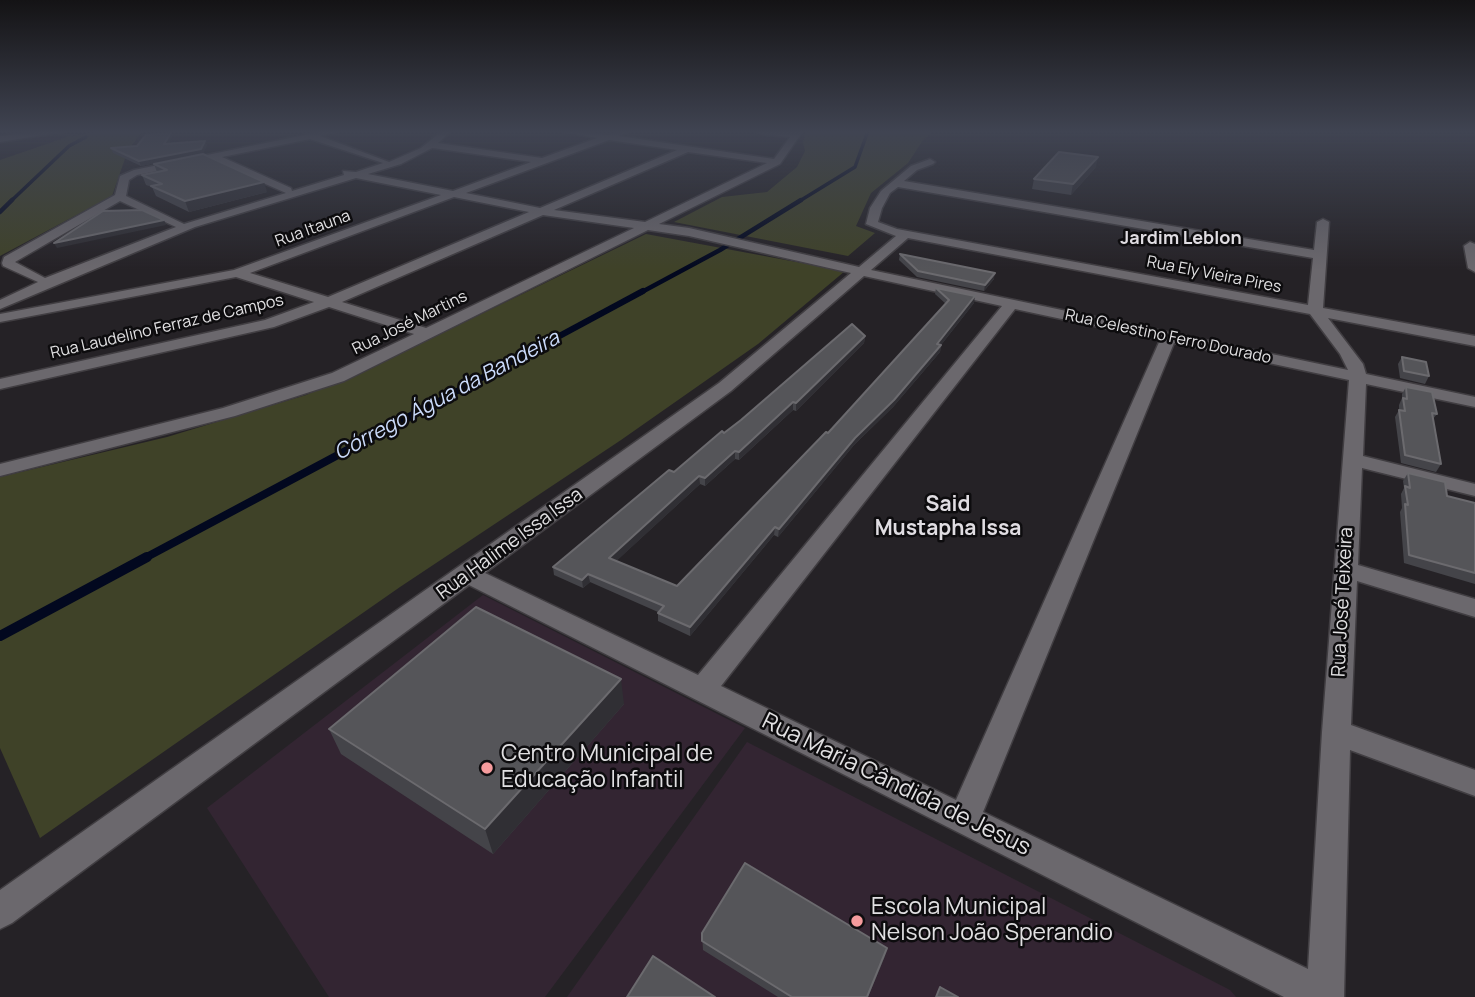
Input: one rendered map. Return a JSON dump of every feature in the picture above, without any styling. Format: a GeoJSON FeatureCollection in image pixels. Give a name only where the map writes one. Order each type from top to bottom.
{"type":"FeatureCollection","features":[{"type":"Feature","properties":{"kind":"street"},"geometry":{"type":"LineString","coordinates":[[38,278],[8,263],[9,260],[20,251],[120,197],[125,178]]}},
{"type":"Feature","properties":{"kind":"street"},"geometry":{"type":"LineString","coordinates":[[259,178],[287,190]]}},
{"type":"Feature","properties":{"kind":"street"},"geometry":{"type":"LineString","coordinates":[[0,295],[178,224],[337,178]]}},
{"type":"Feature","properties":{"kind":"street"},"geometry":{"type":"LineString","coordinates":[[0,305],[51,281],[191,225],[339,178]]}},
{"type":"Feature","properties":{"kind":"street"},"geometry":{"type":"LineString","coordinates":[[371,178],[540,211],[689,232]]}},
{"type":"Feature","properties":{"kind":"street","name":"Rua Itauna"},"geometry":{"type":"LineString","coordinates":[[0,318],[237,273],[498,178]]}},
{"type":"Feature","properties":{"kind":"street","name":"Rua Laudelino Ferraz de Campos"},"geometry":{"type":"LineString","coordinates":[[0,384],[269,324],[331,301],[619,178]]}},
{"type":"Feature","properties":{"kind":"street","name":"Rua José Martins"},"geometry":{"type":"LineString","coordinates":[[0,470],[270,400],[338,377],[745,178]]}},
{"type":"Feature","properties":{"kind":"street"},"geometry":{"type":"LineString","coordinates":[[902,178],[883,196],[872,220],[875,227],[906,234]]}},
{"type":"Feature","properties":{"kind":"street"},"geometry":{"type":"LineString","coordinates":[[895,183],[1321,254]]}},
{"type":"Feature","properties":{"kind":"street"},"geometry":{"type":"LineString","coordinates":[[120,197],[178,224]]}},
{"type":"Feature","properties":{"kind":"street"},"geometry":{"type":"LineString","coordinates":[[659,220],[689,232]]}},
{"type":"Feature","properties":{"kind":"street"},"geometry":{"type":"LineString","coordinates":[[1323,222],[1315,312],[1355,364],[1358,377]]}},
{"type":"Feature","properties":{"kind":"street","name":"Rua Celestino Ferro Dourado"},"geometry":{"type":"LineString","coordinates":[[689,232],[862,272],[1475,402]]}},
{"type":"Feature","properties":{"kind":"street","name":"Rua Halime Issa Issa"},"geometry":{"type":"LineString","coordinates":[[0,911],[726,387],[906,234]]}},
{"type":"Feature","properties":{"kind":"street","name":"Rua Ely Vieira Pires"},"geometry":{"type":"LineString","coordinates":[[906,234],[1475,341]]}},
{"type":"Feature","properties":{"kind":"street"},"geometry":{"type":"LineString","coordinates":[[1470,246],[1475,268]]}},
{"type":"Feature","properties":{"kind":"street"},"geometry":{"type":"LineString","coordinates":[[237,273],[429,334]]}},
{"type":"Feature","properties":{"kind":"street"},"geometry":{"type":"LineString","coordinates":[[702,690],[1012,304]]}},
{"type":"Feature","properties":{"kind":"street"},"geometry":{"type":"LineString","coordinates":[[964,819],[1169,336]]}},
{"type":"Feature","properties":{"kind":"street","name":"Rua José Teixeira"},"geometry":{"type":"LineString","coordinates":[[1324,997],[1336,732],[1358,377]]}},
{"type":"Feature","properties":{"kind":"street"},"geometry":{"type":"LineString","coordinates":[[1352,459],[1475,490]]}},
{"type":"Feature","properties":{"kind":"street"},"geometry":{"type":"LineString","coordinates":[[1345,569],[1475,608]]}},
{"type":"Feature","properties":{"kind":"street","name":"Rua Maria Cândida de Jesus"},"geometry":{"type":"LineString","coordinates":[[468,574],[1324,997]]}},
{"type":"Feature","properties":{"kind":"street"},"geometry":{"type":"LineString","coordinates":[[1336,732],[1475,783]]}},
{"type":"Feature","properties":{"kind":"shaded area","name":"Centro Municipal de Educação Infantil"},"geometry":{"type":"Polygon","coordinates":[[[483,595],[745,728],[545,997],[329,997],[207,808],[483,595]]]}},
{"type":"Feature","properties":{"kind":"shaded area","name":"Escola Municipal Nelson João Sperandio"},"geometry":{"type":"Polygon","coordinates":[[[747,742],[1230,990],[1236,997],[567,997],[747,742]]]}},
{"type":"Feature","properties":{"kind":"green space"},"geometry":{"type":"Polygon","coordinates":[[[0,178],[118,178],[112,196],[0,256],[0,178]]]}},
{"type":"Feature","properties":{"kind":"green space"},"geometry":{"type":"Polygon","coordinates":[[[784,178],[890,178],[871,193],[856,226],[875,233],[848,256],[674,222],[722,197],[767,192],[784,178]]]}},
{"type":"Feature","properties":{"kind":"green space"},"geometry":{"type":"Polygon","coordinates":[[[646,234],[845,271],[758,344],[621,440],[400,587],[40,838],[0,748],[0,477],[167,437],[306,395],[376,365],[646,234]]]}},
{"type":"Feature","properties":{"kind":"building"},"geometry":{"type":"Polygon","coordinates":[[[148,178],[254,178],[264,182],[185,201],[151,186],[162,184],[148,178]]]}},
{"type":"Feature","properties":{"kind":"building"},"geometry":{"type":"Polygon","coordinates":[[[1035,178],[1079,178],[1073,184],[1035,178]]]}},
{"type":"Feature","properties":{"kind":"building"},"geometry":{"type":"Polygon","coordinates":[[[142,210],[164,220],[54,243],[103,211],[142,210]]]}},
{"type":"Feature","properties":{"kind":"building"},"geometry":{"type":"Polygon","coordinates":[[[900,254],[995,273],[985,285],[918,271],[900,254]]]}},
{"type":"Feature","properties":{"kind":"building"},"geometry":{"type":"Polygon","coordinates":[[[936,288],[975,296],[937,344],[941,345],[894,400],[855,438],[779,529],[775,527],[690,627],[658,613],[664,606],[588,574],[582,580],[553,567],[669,470],[674,472],[722,431],[724,433],[741,420],[852,324],[865,336],[796,403],[793,402],[739,452],[735,451],[705,478],[699,476],[609,558],[677,586],[826,432],[828,433],[949,300],[936,288]]]}},
{"type":"Feature","properties":{"kind":"building"},"geometry":{"type":"Polygon","coordinates":[[[1402,357],[1426,362],[1429,376],[1404,371],[1402,357]]]}},
{"type":"Feature","properties":{"kind":"building"},"geometry":{"type":"Polygon","coordinates":[[[1406,387],[1432,392],[1437,414],[1432,413],[1441,464],[1405,455],[1399,410],[1405,411],[1403,398],[1407,399],[1406,387]]]}},
{"type":"Feature","properties":{"kind":"building"},"geometry":{"type":"Polygon","coordinates":[[[1408,473],[1445,482],[1447,496],[1475,503],[1475,573],[1409,555],[1405,504],[1408,505],[1405,486],[1410,488],[1408,473]]]}},
{"type":"Feature","properties":{"kind":"building"},"geometry":{"type":"Polygon","coordinates":[[[476,607],[621,679],[485,829],[329,729],[476,607]]]}},
{"type":"Feature","properties":{"kind":"building"},"geometry":{"type":"Polygon","coordinates":[[[745,863],[887,948],[867,997],[792,997],[702,941],[702,933],[745,863]]]}},
{"type":"Feature","properties":{"kind":"building"},"geometry":{"type":"Polygon","coordinates":[[[653,956],[715,997],[627,997],[653,956]]]}},
{"type":"Feature","properties":{"kind":"building"},"geometry":{"type":"Polygon","coordinates":[[[940,987],[958,997],[936,997],[940,987]]]}},
{"type":"Feature","properties":{"kind":"waterway"},"geometry":{"type":"LineString","coordinates":[[10,202],[36,178]]}},
{"type":"Feature","properties":{"kind":"waterway","name":"Córrego Água da Bandeira"},"geometry":{"type":"LineString","coordinates":[[798,202],[838,178]]}},
{"type":"Feature","properties":{"kind":"waterway","name":"Córrego Água da Bandeira"},"geometry":{"type":"LineString","coordinates":[[640,293],[720,250],[801,200]]}},
{"type":"Feature","properties":{"kind":"waterway"},"geometry":{"type":"LineString","coordinates":[[0,212],[10,202]]}},
{"type":"Feature","properties":{"kind":"waterway","name":"Córrego Água da Bandeira"},"geometry":{"type":"LineString","coordinates":[[422,410],[643,291]]}},
{"type":"Feature","properties":{"kind":"waterway","name":"Córrego Água da Bandeira"},"geometry":{"type":"LineString","coordinates":[[143,559],[426,408]]}},
{"type":"Feature","properties":{"kind":"waterway","name":"Córrego Água da Bandeira"},"geometry":{"type":"LineString","coordinates":[[0,636],[147,557]]}},
{"type":"Feature","properties":{"kind":"place","name":"Centro Municipal de Educação Infantil"},"geometry":{"type":"Point","coordinates":[487,768]}},
{"type":"Feature","properties":{"kind":"place","name":"Escola Municipal Nelson João Sperandio"},"geometry":{"type":"Point","coordinates":[857,921]}},
{"type":"Feature","properties":{"kind":"district","name":"Jardim Leblon"},"geometry":{"type":"Point","coordinates":[1181,239]}},
{"type":"Feature","properties":{"kind":"district","name":"Said Mustapha Issa"},"geometry":{"type":"Point","coordinates":[948,517]}}]}
